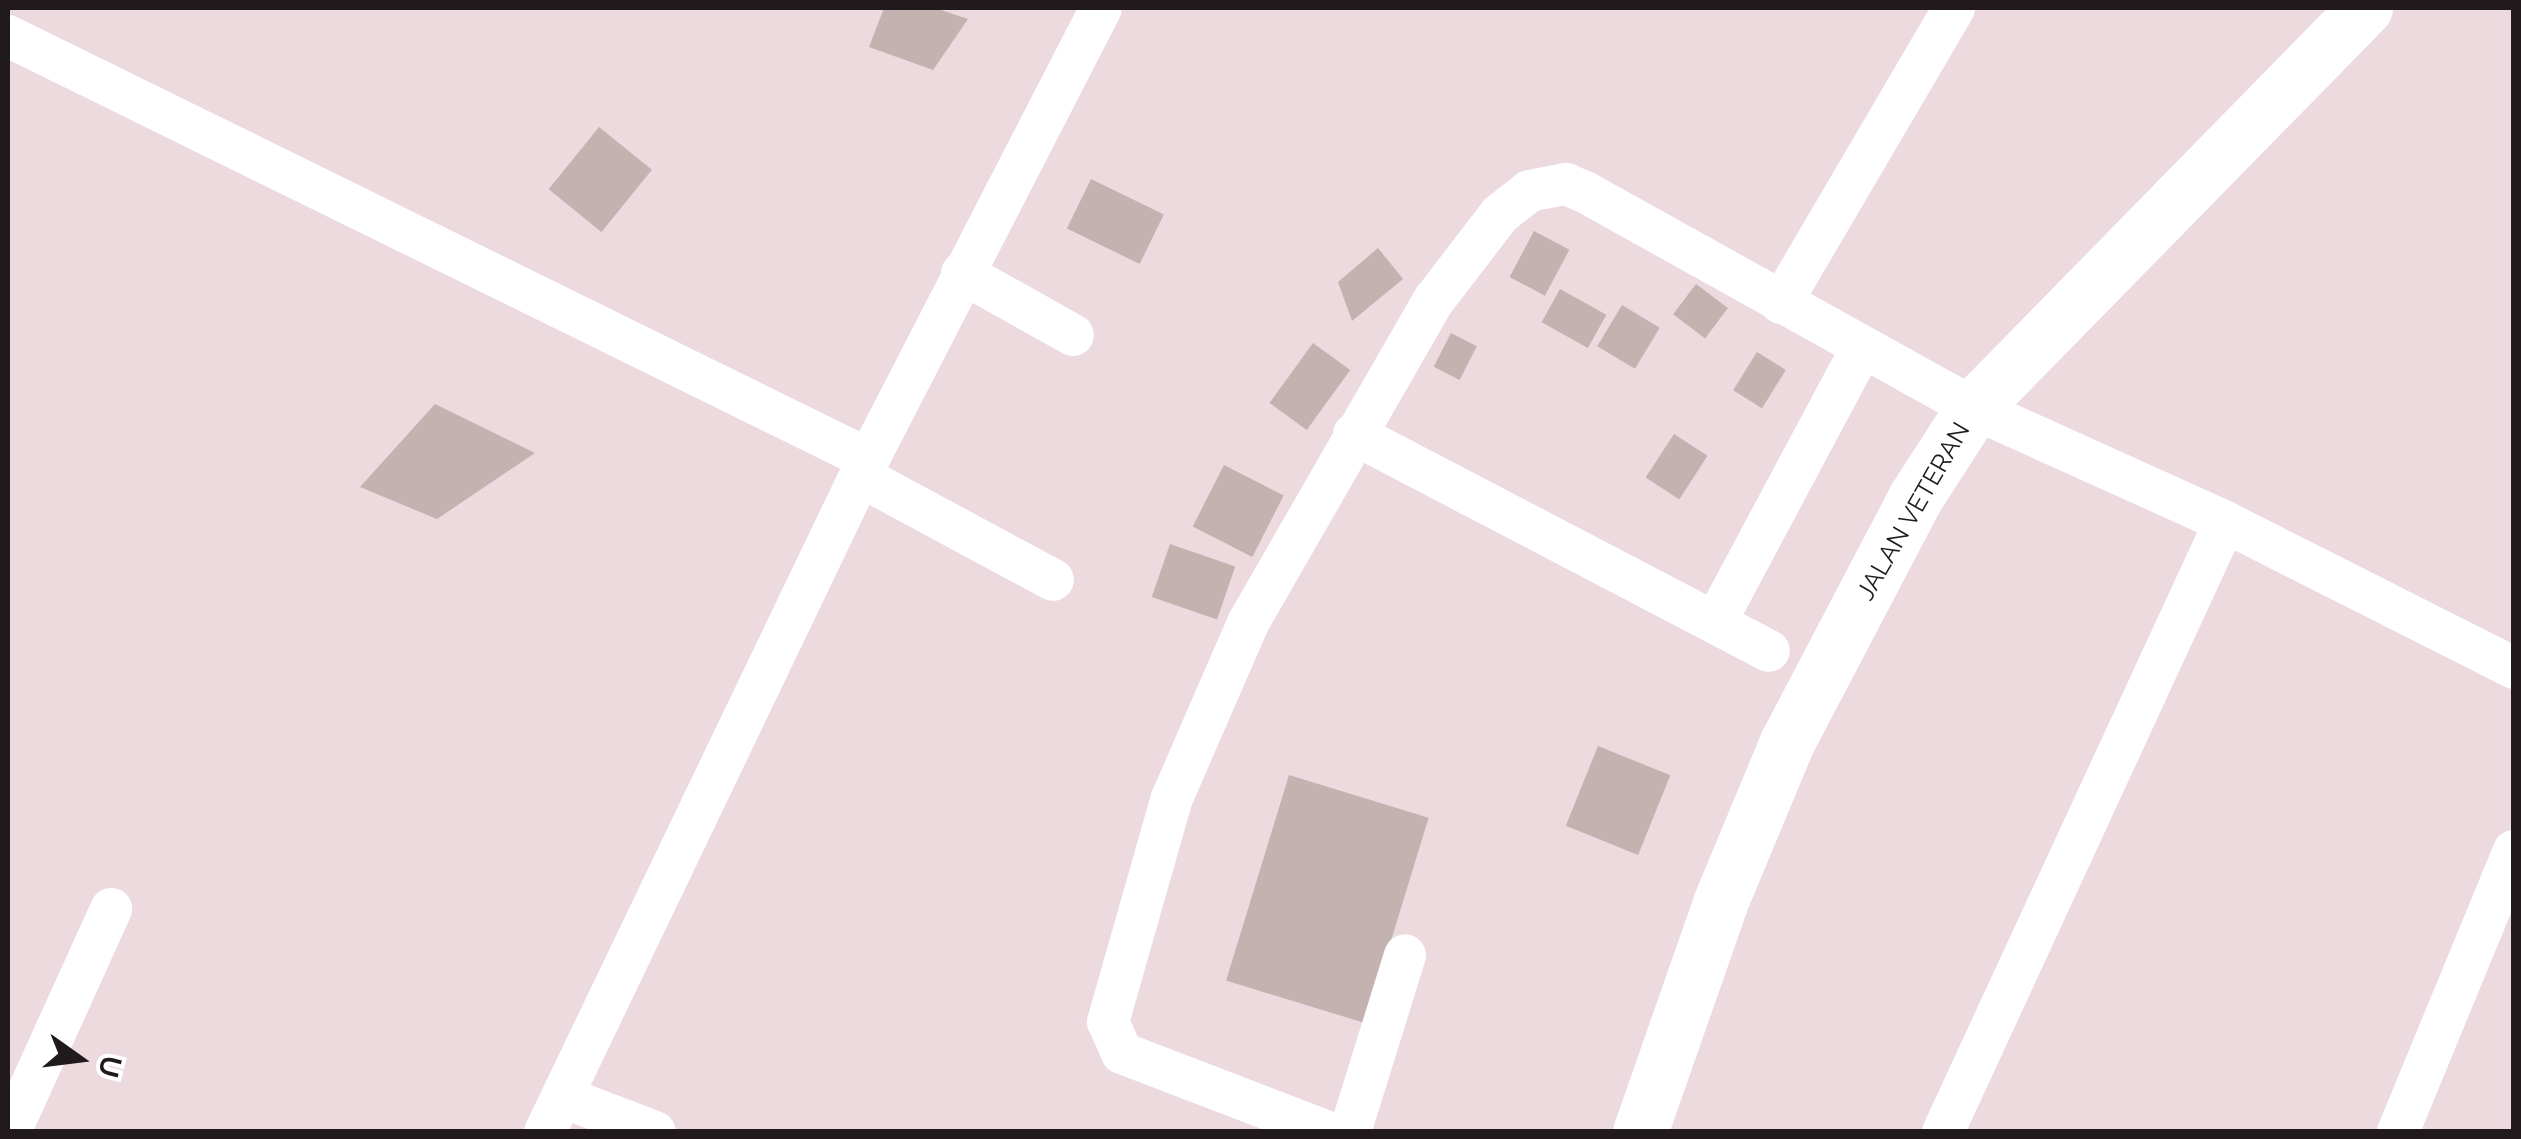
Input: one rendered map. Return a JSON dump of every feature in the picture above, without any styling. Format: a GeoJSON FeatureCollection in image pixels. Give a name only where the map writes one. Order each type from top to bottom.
{"type":"FeatureCollection","features":[{"type":"Feature","properties":{"kind":"main road","name":"JALAN VETERAN"},"geometry":{"type":"LineString","coordinates":[[1640,1132],[1720,903],[1787,742],[1914,498],[1973,408],[2365,8]]}},
{"type":"Feature","properties":{"kind":"street"},"geometry":{"type":"LineString","coordinates":[[655,1132],[554,1114],[864,467],[1100,8]]}},
{"type":"Feature","properties":{"kind":"street"},"geometry":{"type":"LineString","coordinates":[[1782,302],[1954,8]]}},
{"type":"Feature","properties":{"kind":"street"},"geometry":{"type":"LineString","coordinates":[[8,36],[864,467],[1053,580]]}},
{"type":"Feature","properties":{"kind":"street"},"geometry":{"type":"LineString","coordinates":[[1328,1132],[1122,1053],[1108,1022],[1172,798],[1248,623],[1434,300],[1500,214],[1529,191],[1566,184],[1585,192],[1973,408],[2225,522],[2514,668]]}},
{"type":"Feature","properties":{"kind":"street"},"geometry":{"type":"LineString","coordinates":[[962,274],[1073,335]]}},
{"type":"Feature","properties":{"kind":"street"},"geometry":{"type":"LineString","coordinates":[[1716,621],[1862,348]]}},
{"type":"Feature","properties":{"kind":"street"},"geometry":{"type":"LineString","coordinates":[[1354,434],[1769,650]]}},
{"type":"Feature","properties":{"kind":"street"},"geometry":{"type":"LineString","coordinates":[[1942,1132],[2225,522]]}},
{"type":"Feature","properties":{"kind":"street"},"geometry":{"type":"LineString","coordinates":[[2398,1132],[2514,851]]}},
{"type":"Feature","properties":{"kind":"street"},"geometry":{"type":"LineString","coordinates":[[10,1132],[111,910]]}},
{"type":"Feature","properties":{"kind":"street"},"geometry":{"type":"LineString","coordinates":[[1350,1132],[1405,955]]}},
{"type":"Feature","properties":{"kind":"building"},"geometry":{"type":"Polygon","coordinates":[[[884,8],[935,8],[968,19],[933,70],[869,47],[884,8]]]}},
{"type":"Feature","properties":{"kind":"building"},"geometry":{"type":"Polygon","coordinates":[[[599,127],[652,170],[602,232],[549,189],[599,127]]]}},
{"type":"Feature","properties":{"kind":"building"},"geometry":{"type":"Polygon","coordinates":[[[1091,179],[1164,215],[1140,264],[1067,228],[1091,179]]]}},
{"type":"Feature","properties":{"kind":"building"},"geometry":{"type":"Polygon","coordinates":[[[1534,231],[1569,250],[1545,296],[1510,277],[1534,231]]]}},
{"type":"Feature","properties":{"kind":"building"},"geometry":{"type":"Polygon","coordinates":[[[1378,248],[1403,279],[1352,321],[1338,282],[1378,248]]]}},
{"type":"Feature","properties":{"kind":"building"},"geometry":{"type":"Polygon","coordinates":[[[1696,284],[1728,308],[1705,338],[1673,314],[1696,284]]]}},
{"type":"Feature","properties":{"kind":"building"},"geometry":{"type":"Polygon","coordinates":[[[1560,289],[1606,315],[1588,348],[1542,322],[1560,289]]]}},
{"type":"Feature","properties":{"kind":"building"},"geometry":{"type":"Polygon","coordinates":[[[1622,305],[1660,328],[1635,369],[1597,346],[1622,305]]]}},
{"type":"Feature","properties":{"kind":"building"},"geometry":{"type":"Polygon","coordinates":[[[1451,333],[1477,346],[1460,380],[1434,367],[1451,333]]]}},
{"type":"Feature","properties":{"kind":"building"},"geometry":{"type":"Polygon","coordinates":[[[1313,343],[1350,370],[1307,430],[1270,403],[1313,343]]]}},
{"type":"Feature","properties":{"kind":"building"},"geometry":{"type":"Polygon","coordinates":[[[1757,352],[1786,370],[1762,408],[1733,390],[1757,352]]]}},
{"type":"Feature","properties":{"kind":"building"},"geometry":{"type":"Polygon","coordinates":[[[435,404],[535,453],[437,519],[360,487],[435,404]]]}},
{"type":"Feature","properties":{"kind":"building"},"geometry":{"type":"Polygon","coordinates":[[[1674,434],[1708,456],[1679,499],[1646,478],[1674,434]]]}},
{"type":"Feature","properties":{"kind":"building"},"geometry":{"type":"Polygon","coordinates":[[[1224,465],[1284,495],[1252,557],[1193,526],[1224,465]]]}},
{"type":"Feature","properties":{"kind":"building"},"geometry":{"type":"Polygon","coordinates":[[[1170,544],[1235,566],[1217,619],[1152,597],[1170,544]]]}},
{"type":"Feature","properties":{"kind":"building"},"geometry":{"type":"Polygon","coordinates":[[[1598,746],[1670,775],[1638,855],[1566,826],[1598,746]]]}},
{"type":"Feature","properties":{"kind":"building"},"geometry":{"type":"Polygon","coordinates":[[[1289,775],[1429,818],[1366,1023],[1226,981],[1289,775]]]}}]}
